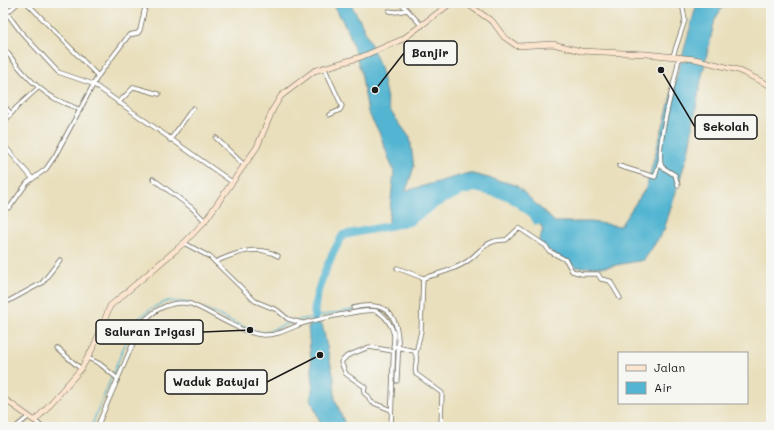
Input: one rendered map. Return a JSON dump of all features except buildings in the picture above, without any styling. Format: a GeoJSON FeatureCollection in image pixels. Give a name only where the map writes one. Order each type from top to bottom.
{"type":"FeatureCollection","features":[{"type":"Feature","properties":{"kind":"street"},"geometry":{"type":"LineString","coordinates":[[7,13],[18,3]]}},
{"type":"Feature","properties":{"kind":"street"},"geometry":{"type":"LineString","coordinates":[[27,3],[98,76]]}},
{"type":"Feature","properties":{"kind":"street"},"geometry":{"type":"LineString","coordinates":[[3,210],[10,207],[22,189],[32,178],[42,173],[55,156],[98,76],[129,35],[139,32],[146,3]]}},
{"type":"Feature","properties":{"kind":"street"},"geometry":{"type":"LineString","coordinates":[[401,3],[422,26]]}},
{"type":"Feature","properties":{"kind":"street"},"geometry":{"type":"LineString","coordinates":[[35,421],[81,369],[88,358],[110,306],[184,243],[206,221],[257,147],[273,109],[281,96],[303,78],[324,68],[366,55],[403,39],[451,3]]}},
{"type":"Feature","properties":{"kind":"street"},"geometry":{"type":"LineString","coordinates":[[466,3],[492,22],[504,37],[517,46],[553,44],[581,51],[673,56],[695,59],[738,70],[771,86]]}},
{"type":"Feature","properties":{"kind":"street"},"geometry":{"type":"LineString","coordinates":[[673,56],[685,20],[682,3]]}},
{"type":"Feature","properties":{"kind":"street"},"geometry":{"type":"LineString","coordinates":[[3,8],[21,32],[55,70],[62,74],[93,84],[170,140],[232,182]]}},
{"type":"Feature","properties":{"kind":"street"},"geometry":{"type":"LineString","coordinates":[[389,11],[396,12],[407,10]]}},
{"type":"Feature","properties":{"kind":"street"},"geometry":{"type":"LineString","coordinates":[[3,47],[26,77],[38,88],[58,100],[80,110]]}},
{"type":"Feature","properties":{"kind":"street"},"geometry":{"type":"LineString","coordinates":[[620,166],[655,177],[661,158],[663,133],[679,57]]}},
{"type":"Feature","properties":{"kind":"street"},"geometry":{"type":"LineString","coordinates":[[324,68],[342,106],[340,110],[329,115]]}},
{"type":"Feature","properties":{"kind":"street"},"geometry":{"type":"LineString","coordinates":[[118,103],[134,87],[159,94]]}},
{"type":"Feature","properties":{"kind":"street"},"geometry":{"type":"LineString","coordinates":[[3,123],[38,88]]}},
{"type":"Feature","properties":{"kind":"street"},"geometry":{"type":"LineString","coordinates":[[3,104],[11,114]]}},
{"type":"Feature","properties":{"kind":"street"},"geometry":{"type":"LineString","coordinates":[[170,140],[193,108]]}},
{"type":"Feature","properties":{"kind":"street"},"geometry":{"type":"LineString","coordinates":[[216,138],[244,165]]}},
{"type":"Feature","properties":{"kind":"street"},"geometry":{"type":"LineString","coordinates":[[3,144],[32,178]]}},
{"type":"Feature","properties":{"kind":"street"},"geometry":{"type":"LineString","coordinates":[[661,158],[663,168],[676,176],[678,185]]}},
{"type":"Feature","properties":{"kind":"street"},"geometry":{"type":"LineString","coordinates":[[153,179],[192,208],[206,221]]}},
{"type":"Feature","properties":{"kind":"street"},"geometry":{"type":"LineString","coordinates":[[397,268],[423,278],[437,275],[469,261],[488,243],[497,240],[506,240],[519,228],[546,246],[549,251],[566,260],[572,271],[582,274],[598,274],[601,279],[610,281],[620,298]]}},
{"type":"Feature","properties":{"kind":"street"},"geometry":{"type":"LineString","coordinates":[[184,243],[203,252],[251,298],[280,312],[292,321],[303,323]]}},
{"type":"Feature","properties":{"kind":"street"},"geometry":{"type":"LineString","coordinates":[[215,262],[237,254],[255,250],[263,250],[278,256]]}},
{"type":"Feature","properties":{"kind":"street"},"geometry":{"type":"LineString","coordinates":[[3,304],[42,283],[60,260]]}},
{"type":"Feature","properties":{"kind":"street"},"geometry":{"type":"LineString","coordinates":[[423,278],[421,331],[416,353],[417,358],[415,369],[416,374],[442,393],[441,427]]}},
{"type":"Feature","properties":{"kind":"street"},"geometry":{"type":"LineString","coordinates":[[97,427],[141,325],[149,316],[169,304],[191,304],[246,331],[263,335],[285,331],[303,323],[362,309]]}},
{"type":"Feature","properties":{"kind":"street"},"geometry":{"type":"LineString","coordinates":[[352,308],[373,311],[385,318],[392,329],[396,346],[397,381]]}},
{"type":"Feature","properties":{"kind":"street"},"geometry":{"type":"LineString","coordinates":[[396,346],[410,349],[416,353]]}},
{"type":"Feature","properties":{"kind":"street"},"geometry":{"type":"LineString","coordinates":[[391,427],[393,351],[396,346]]}},
{"type":"Feature","properties":{"kind":"street"},"geometry":{"type":"LineString","coordinates":[[391,410],[371,402],[368,396],[364,393],[365,386],[346,374],[341,362],[347,356],[370,347],[393,351]]}},
{"type":"Feature","properties":{"kind":"street"},"geometry":{"type":"LineString","coordinates":[[58,349],[81,369]]}},
{"type":"Feature","properties":{"kind":"street"},"geometry":{"type":"LineString","coordinates":[[88,358],[100,364],[118,379]]}},
{"type":"Feature","properties":{"kind":"street"},"geometry":{"type":"LineString","coordinates":[[3,398],[42,427]]}},
{"type":"Feature","properties":{"kind":"street"},"geometry":{"type":"LineString","coordinates":[[16,427],[28,417]]}},
{"type":"Feature","properties":{"kind":"water"},"geometry":{"type":"Polygon","coordinates":[[[331,3],[350,3],[361,22],[380,66],[389,109],[410,138],[414,167],[406,191],[469,173],[516,185],[555,222],[591,222],[620,226],[646,188],[697,3],[725,3],[715,19],[701,80],[688,153],[664,230],[644,260],[605,267],[576,267],[538,244],[543,229],[533,214],[508,196],[475,188],[460,192],[435,204],[409,222],[388,227],[394,172],[379,132],[368,112],[361,72],[349,33],[334,5],[331,3]]]}},
{"type":"Feature","properties":{"kind":"water"},"geometry":{"type":"Polygon","coordinates":[[[322,324],[334,379],[335,399],[346,427],[322,427],[311,399],[313,383],[308,327],[322,324]]]}},
{"type":"Feature","properties":{"kind":"waterway"},"geometry":{"type":"LineString","coordinates":[[315,325],[316,298],[330,260],[343,235],[409,222],[435,204],[460,192],[475,188],[508,196],[533,214],[537,221]]}},
{"type":"Feature","properties":{"kind":"waterway"},"geometry":{"type":"LineString","coordinates":[[91,427],[128,337],[139,318],[154,307],[168,301],[190,303]]}},
{"type":"Feature","properties":{"kind":"waterway"},"geometry":{"type":"LineString","coordinates":[[203,308],[250,330],[264,333],[294,321]]}},
{"type":"Feature","properties":{"kind":"waterway"},"geometry":{"type":"LineString","coordinates":[[298,320],[357,309],[374,309]]}},
{"type":"Feature","properties":{"kind":"place","name":"Sekolah"},"geometry":{"type":"Point","coordinates":[661,70]}},
{"type":"Feature","properties":{"kind":"place","name":"Banjir"},"geometry":{"type":"Point","coordinates":[375,90]}},
{"type":"Feature","properties":{"kind":"place","name":"Saluran Irigasi"},"geometry":{"type":"Point","coordinates":[250,330]}},
{"type":"Feature","properties":{"kind":"place","name":"Waduk Batujai"},"geometry":{"type":"Point","coordinates":[320,355]}}]}
